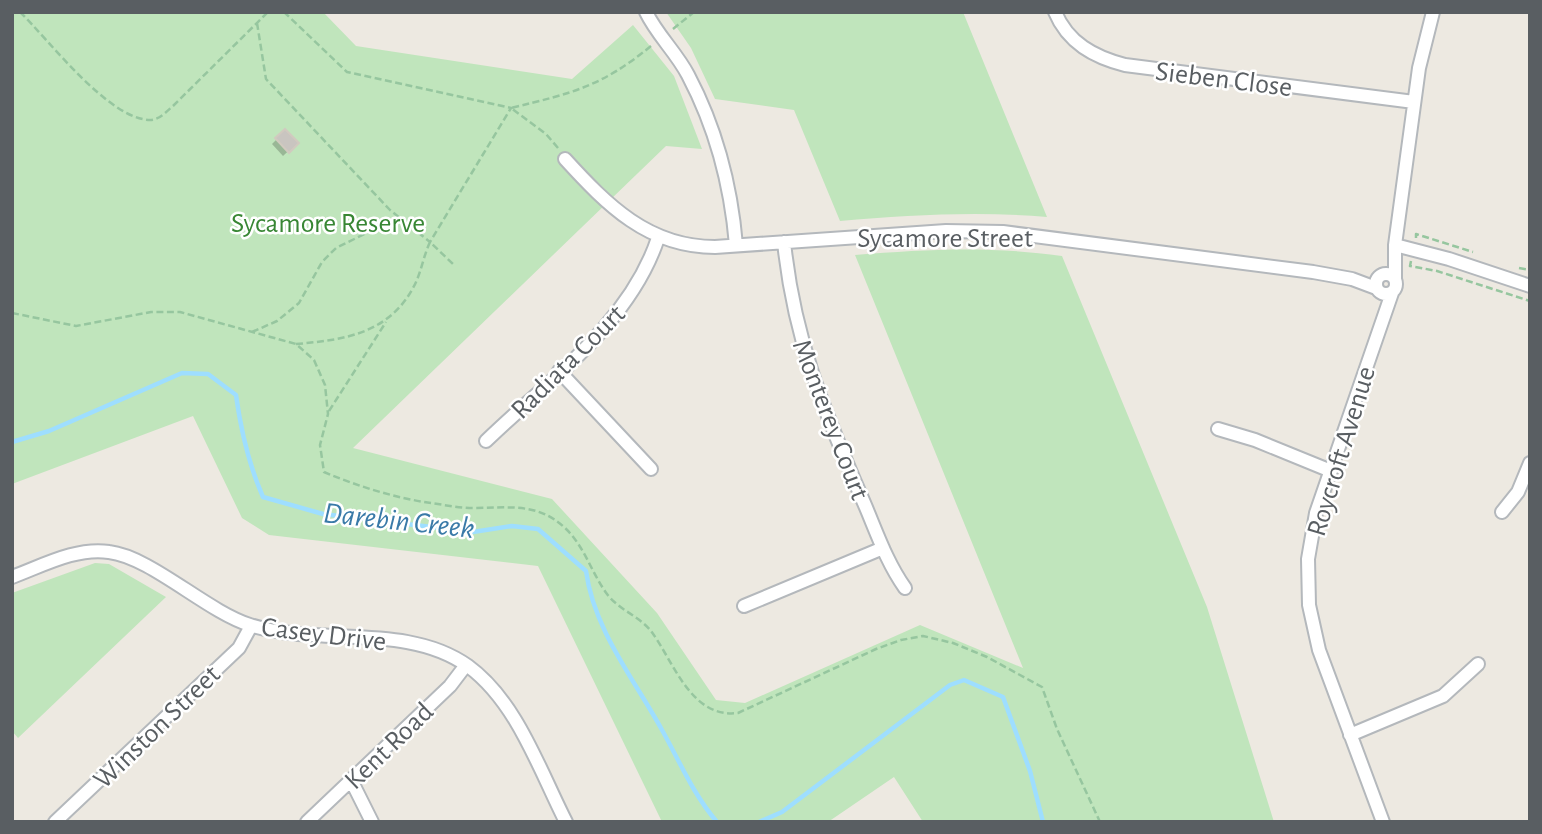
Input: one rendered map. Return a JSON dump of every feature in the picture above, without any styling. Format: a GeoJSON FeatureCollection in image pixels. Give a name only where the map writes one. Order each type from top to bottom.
{"type":"FeatureCollection","features":[{"type":"Feature","properties":{"kind":"street"},"geometry":{"type":"LineString","coordinates":[[646,12],[688,75],[715,138],[729,187],[736,245]]}},
{"type":"Feature","properties":{"kind":"street","name":"Sieben Close"},"geometry":{"type":"LineString","coordinates":[[1055,12],[1073,40],[1087,51],[1115,62],[1414,102]]}},
{"type":"Feature","properties":{"kind":"street"},"geometry":{"type":"LineString","coordinates":[[1395,245],[1378,283],[1382,294],[1391,293],[1396,288],[1395,245],[1414,102],[1423,45],[1433,15]]}},
{"type":"Feature","properties":{"kind":"street","name":"Sycamore Street"},"geometry":{"type":"LineString","coordinates":[[565,159],[623,217],[659,238],[692,246],[946,231],[1003,232],[1378,283]]}},
{"type":"Feature","properties":{"kind":"street","name":"Radiata Court"},"geometry":{"type":"LineString","coordinates":[[486,441],[619,312],[646,269],[659,238]]}},
{"type":"Feature","properties":{"kind":"street","name":"Monterey Court"},"geometry":{"type":"LineString","coordinates":[[784,242],[792,311],[812,381],[883,548],[905,587]]}},
{"type":"Feature","properties":{"kind":"street"},"geometry":{"type":"LineString","coordinates":[[1395,245],[1449,259],[1530,286]]}},
{"type":"Feature","properties":{"kind":"street"},"geometry":{"type":"LineString","coordinates":[[1378,283],[1390,275],[1395,279]]}},
{"type":"Feature","properties":{"kind":"street","name":"Roycroft Avenue"},"geometry":{"type":"LineString","coordinates":[[1378,283],[1380,321]]}},
{"type":"Feature","properties":{"kind":"street","name":"Roycroft Avenue"},"geometry":{"type":"LineString","coordinates":[[1383,822],[1319,650],[1308,594],[1311,535],[1391,293]]}},
{"type":"Feature","properties":{"kind":"street"},"geometry":{"type":"LineString","coordinates":[[559,371],[651,468]]}},
{"type":"Feature","properties":{"kind":"street"},"geometry":{"type":"LineString","coordinates":[[1218,429],[1255,440],[1331,471]]}},
{"type":"Feature","properties":{"kind":"street"},"geometry":{"type":"LineString","coordinates":[[1502,512],[1518,492],[1530,463]]}},
{"type":"Feature","properties":{"kind":"street"},"geometry":{"type":"LineString","coordinates":[[744,606],[883,548]]}},
{"type":"Feature","properties":{"kind":"street","name":"Casey Drive"},"geometry":{"type":"LineString","coordinates":[[12,577],[79,553],[117,553],[251,626],[407,643],[435,650],[466,665],[504,702],[566,822]]}},
{"type":"Feature","properties":{"kind":"street","name":"Winston Street"},"geometry":{"type":"LineString","coordinates":[[55,822],[239,648],[251,626]]}},
{"type":"Feature","properties":{"kind":"street"},"geometry":{"type":"LineString","coordinates":[[1350,735],[1427,705],[1443,696],[1478,664]]}},
{"type":"Feature","properties":{"kind":"street","name":"Kent Road"},"geometry":{"type":"LineString","coordinates":[[307,822],[450,686],[466,665]]}},
{"type":"Feature","properties":{"kind":"street"},"geometry":{"type":"LineString","coordinates":[[351,780],[372,822]]}},
{"type":"Feature","properties":{"kind":"path"},"geometry":{"type":"LineString","coordinates":[[20,12],[100,95],[136,116],[150,120],[167,111],[268,12]]}},
{"type":"Feature","properties":{"kind":"path"},"geometry":{"type":"LineString","coordinates":[[284,12],[347,72],[421,86],[511,108],[546,134],[565,159]]}},
{"type":"Feature","properties":{"kind":"path"},"geometry":{"type":"LineString","coordinates":[[694,12],[620,70],[592,86],[559,98],[511,108],[430,242],[411,291],[386,322],[328,414],[320,445],[324,472],[352,484],[428,503],[469,508],[519,507],[534,509],[556,519],[577,541],[606,593],[619,607],[651,630],[676,671],[698,700],[711,710],[738,713],[901,640],[923,636],[953,643],[1035,681],[1048,696],[1057,729],[1100,822]]}},
{"type":"Feature","properties":{"kind":"path"},"geometry":{"type":"LineString","coordinates":[[257,23],[266,79],[399,217],[455,266]]}},
{"type":"Feature","properties":{"kind":"path"},"geometry":{"type":"LineString","coordinates":[[252,332],[277,321],[299,303],[322,262],[336,248],[399,217]]}},
{"type":"Feature","properties":{"kind":"path"},"geometry":{"type":"LineString","coordinates":[[12,313],[76,326],[151,312],[180,312],[296,344],[306,351],[321,372],[328,414]]}},
{"type":"Feature","properties":{"kind":"path"},"geometry":{"type":"LineString","coordinates":[[296,344],[338,339],[386,322]]}},
{"type":"Feature","properties":{"kind":"green space","name":"Sycamore Reserve"},"geometry":{"type":"Polygon","coordinates":[[[12,12],[323,12],[356,46],[572,79],[633,25],[674,76],[702,149],[666,146],[353,448],[552,499],[657,613],[716,700],[745,703],[920,625],[1023,668],[855,255],[959,250],[1062,256],[1207,607],[1274,822],[923,822],[894,777],[828,822],[662,822],[538,566],[269,535],[242,518],[193,416],[12,484],[12,12]]]}},
{"type":"Feature","properties":{"kind":"green space"},"geometry":{"type":"Polygon","coordinates":[[[666,12],[963,12],[1047,217],[944,214],[840,221],[794,110],[715,99],[691,48],[666,12]]]}},
{"type":"Feature","properties":{"kind":"green space"},"geometry":{"type":"Polygon","coordinates":[[[95,563],[109,564],[166,597],[18,738],[12,731],[12,593],[95,563]]]}},
{"type":"Feature","properties":{"kind":"building"},"geometry":{"type":"Polygon","coordinates":[[[285,129],[299,143],[289,153],[275,138],[285,129]]]}},
{"type":"Feature","properties":{"kind":"waterway","name":"Darebin Creek"},"geometry":{"type":"LineString","coordinates":[[12,442],[49,431],[182,373],[208,374],[236,395],[246,447],[263,497],[323,514],[473,532],[512,526],[538,529],[586,571],[597,614],[616,654],[694,789],[717,822]]}},
{"type":"Feature","properties":{"kind":"waterway","name":"Darebin Creek"},"geometry":{"type":"LineString","coordinates":[[759,822],[782,812],[950,685],[964,680],[1003,697],[1030,771],[1043,822]]}}]}
